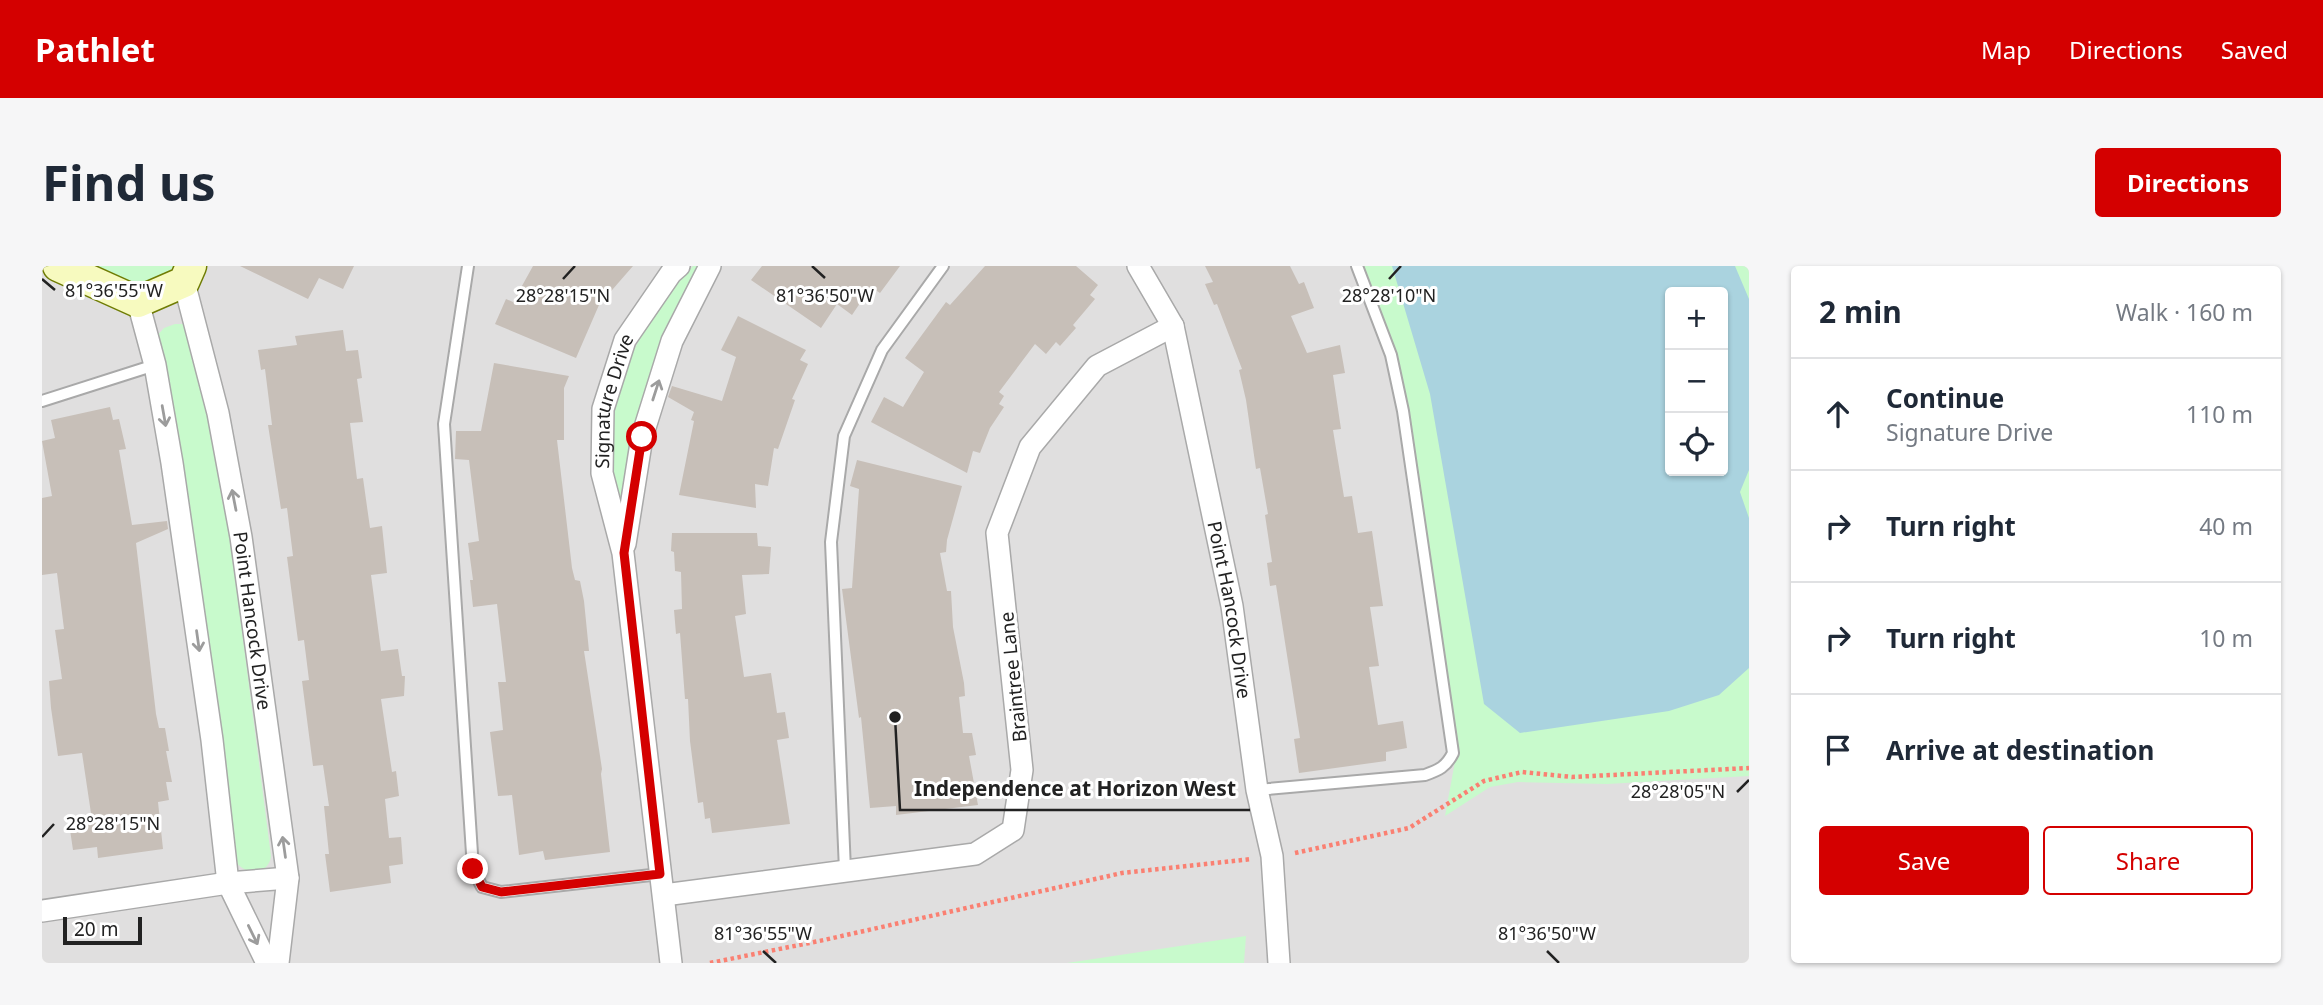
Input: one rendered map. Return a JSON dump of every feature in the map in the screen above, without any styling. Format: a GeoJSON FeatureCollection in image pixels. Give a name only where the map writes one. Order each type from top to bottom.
{"type":"FeatureCollection","features":[{"type":"Feature","properties":{"kind":"street"},"geometry":{"type":"LineString","coordinates":[[58,266],[138,302]]}},
{"type":"Feature","properties":{"kind":"street","name":"Signature Drive"},"geometry":{"type":"LineString","coordinates":[[671,963],[624,553],[602,473],[603,409],[625,340],[671,273],[679,266]]}},
{"type":"Feature","properties":{"kind":"street","name":"Signature Drive"},"geometry":{"type":"LineString","coordinates":[[624,553],[642,437],[672,341],[710,266]]}},
{"type":"Feature","properties":{"kind":"street","name":"Point Hancock Drive"},"geometry":{"type":"LineString","coordinates":[[1138,266],[1173,326],[1232,606],[1257,790],[1272,856],[1279,963]]}},
{"type":"Feature","properties":{"kind":"street"},"geometry":{"type":"LineString","coordinates":[[138,302],[188,274]]}},
{"type":"Feature","properties":{"kind":"street","name":"Point Hancock Drive"},"geometry":{"type":"LineString","coordinates":[[188,274],[241,537],[288,878],[278,963]]}},
{"type":"Feature","properties":{"kind":"street"},"geometry":{"type":"LineString","coordinates":[[138,302],[155,365],[172,463],[212,740],[228,883],[267,963]]}},
{"type":"Feature","properties":{"kind":"street","name":"Braintree Lane"},"geometry":{"type":"LineString","coordinates":[[664,895],[975,854],[1013,830],[1023,770],[998,533],[1030,447],[1097,366],[1173,326]]}},
{"type":"Feature","properties":{"kind":"street"},"geometry":{"type":"LineString","coordinates":[[42,911],[228,883],[288,878]]}},
{"type":"Feature","properties":{"kind":"lane"},"geometry":{"type":"LineString","coordinates":[[468,266],[444,424],[473,869],[482,887],[501,892],[660,874]]}},
{"type":"Feature","properties":{"kind":"lane"},"geometry":{"type":"LineString","coordinates":[[845,870],[831,542],[844,436],[882,350],[943,266]]}},
{"type":"Feature","properties":{"kind":"lane"},"geometry":{"type":"LineString","coordinates":[[1257,790],[1425,775],[1440,770],[1448,763],[1453,753],[1403,411],[1391,355],[1357,266]]}},
{"type":"Feature","properties":{"kind":"lane"},"geometry":{"type":"LineString","coordinates":[[42,401],[155,365]]}},
{"type":"Feature","properties":{"kind":"path"},"geometry":{"type":"LineString","coordinates":[[710,963],[1122,873],[1298,853],[1409,828],[1484,781],[1522,772],[1572,777],[1749,768]]}},
{"type":"Feature","properties":{"kind":"shaded area"},"geometry":{"type":"Polygon","coordinates":[[[42,266],[1749,266],[1749,963],[42,963],[42,266]]]}},
{"type":"Feature","properties":{"kind":"green space"},"geometry":{"type":"Polygon","coordinates":[[[90,266],[174,266],[154,282],[134,284],[90,266]]]}},
{"type":"Feature","properties":{"kind":"green space"},"geometry":{"type":"Polygon","coordinates":[[[693,266],[703,266],[623,517],[610,466],[611,432],[622,379],[644,330],[675,286],[693,266]]]}},
{"type":"Feature","properties":{"kind":"green space"},"geometry":{"type":"Polygon","coordinates":[[[1359,266],[1749,266],[1749,776],[1607,784],[1518,782],[1490,787],[1445,816],[1458,745],[1399,374],[1359,266]]]}},
{"type":"Feature","properties":{"kind":"green space"},"geometry":{"type":"Polygon","coordinates":[[[183,324],[189,331],[222,476],[271,856],[266,867],[257,871],[245,870],[236,862],[183,461],[156,337],[164,328],[183,324]]]}},
{"type":"Feature","properties":{"kind":"green space"},"geometry":{"type":"Polygon","coordinates":[[[1246,936],[1244,963],[1067,963],[1246,936]]]}},
{"type":"Feature","properties":{"kind":"water"},"geometry":{"type":"Polygon","coordinates":[[[1392,266],[1735,266],[1749,299],[1749,470],[1740,492],[1749,518],[1749,668],[1719,695],[1669,711],[1520,733],[1484,704],[1430,394],[1392,266]]]}},
{"type":"Feature","properties":{"kind":"building"},"geometry":{"type":"Polygon","coordinates":[[[240,266],[354,266],[343,289],[319,278],[308,299],[240,266]]]}},
{"type":"Feature","properties":{"kind":"building"},"geometry":{"type":"Polygon","coordinates":[[[533,266],[633,266],[599,305],[576,358],[495,324],[506,299],[513,302],[533,266]]]}},
{"type":"Feature","properties":{"kind":"building"},"geometry":{"type":"Polygon","coordinates":[[[762,266],[900,266],[880,293],[871,287],[852,315],[837,304],[821,328],[751,280],[762,266]]]}},
{"type":"Feature","properties":{"kind":"building"},"geometry":{"type":"Polygon","coordinates":[[[985,266],[1076,266],[1098,285],[1090,295],[1095,299],[1073,325],[1076,328],[1060,346],[1056,342],[1046,354],[1035,344],[999,392],[1004,396],[999,404],[1004,407],[990,428],[980,453],[973,451],[967,473],[871,422],[884,397],[903,407],[924,372],[905,358],[946,302],[950,305],[985,266]]]}},
{"type":"Feature","properties":{"kind":"building"},"geometry":{"type":"Polygon","coordinates":[[[1205,266],[1290,266],[1299,284],[1304,282],[1314,308],[1291,316],[1307,353],[1340,345],[1345,373],[1333,375],[1341,429],[1333,430],[1344,497],[1352,496],[1358,533],[1372,531],[1383,606],[1370,607],[1379,666],[1369,667],[1378,725],[1403,721],[1407,748],[1386,752],[1386,761],[1299,773],[1294,739],[1300,738],[1276,585],[1270,586],[1267,563],[1272,562],[1265,515],[1268,514],[1260,468],[1256,469],[1239,370],[1242,369],[1217,304],[1214,305],[1205,284],[1213,282],[1205,266]]]}},
{"type":"Feature","properties":{"kind":"building"},"geometry":{"type":"Polygon","coordinates":[[[738,316],[806,350],[800,360],[808,364],[792,399],[795,400],[778,449],[774,448],[768,486],[755,484],[756,508],[679,495],[694,412],[668,397],[672,386],[722,401],[736,357],[721,350],[738,316]]]}},
{"type":"Feature","properties":{"kind":"building"},"geometry":{"type":"Polygon","coordinates":[[[343,330],[346,351],[358,350],[362,378],[357,379],[363,422],[350,423],[357,479],[363,478],[370,528],[382,526],[387,573],[371,575],[381,651],[398,649],[402,676],[405,676],[404,696],[381,699],[392,772],[396,771],[399,796],[385,799],[389,838],[401,837],[403,864],[389,866],[391,883],[330,892],[325,854],[329,854],[324,806],[329,806],[323,765],[313,766],[302,681],[309,680],[304,640],[298,641],[287,557],[293,556],[287,508],[281,509],[268,425],[272,425],[265,369],[261,370],[258,350],[297,345],[295,336],[343,330]]]}},
{"type":"Feature","properties":{"kind":"building"},"geometry":{"type":"Polygon","coordinates":[[[494,363],[569,376],[564,388],[564,440],[557,440],[572,568],[575,580],[580,581],[584,601],[589,651],[584,651],[602,769],[610,852],[545,860],[543,851],[519,855],[512,795],[498,796],[490,732],[503,730],[498,682],[506,682],[497,604],[473,607],[470,580],[473,580],[468,543],[479,541],[469,460],[455,459],[456,431],[481,431],[494,363]]]}},
{"type":"Feature","properties":{"kind":"building"},"geometry":{"type":"Polygon","coordinates":[[[110,407],[113,420],[119,419],[126,449],[119,450],[132,525],[167,521],[168,529],[136,543],[156,714],[159,728],[165,728],[172,782],[166,782],[169,800],[158,802],[163,849],[98,858],[97,847],[73,850],[69,823],[92,820],[82,753],[58,756],[51,708],[49,681],[62,679],[55,630],[64,629],[57,573],[42,575],[42,498],[52,496],[42,441],[55,438],[51,420],[110,407]]]}},
{"type":"Feature","properties":{"kind":"building"},"geometry":{"type":"Polygon","coordinates":[[[857,460],[962,486],[946,552],[940,553],[947,591],[951,591],[953,627],[964,683],[965,696],[959,697],[963,733],[972,733],[976,755],[969,756],[978,805],[896,815],[896,806],[870,808],[861,717],[859,718],[842,589],[852,588],[859,489],[850,486],[857,460]]]}},
{"type":"Feature","properties":{"kind":"building"},"geometry":{"type":"Polygon","coordinates":[[[672,533],[757,533],[758,546],[771,547],[769,574],[742,575],[746,614],[735,616],[744,677],[771,673],[777,713],[785,712],[789,738],[777,740],[790,824],[712,833],[710,818],[705,819],[703,802],[698,803],[680,633],[676,634],[674,610],[682,609],[681,572],[675,571],[674,552],[671,551],[672,533]]]}},
{"type":"Feature","properties":{"kind":"place","name":"Independence at Horizon West"},"geometry":{"type":"Point","coordinates":[895,717]}},
{"type":"Feature","properties":{"kind":"route"},"geometry":{"type":"LineString","coordinates":[[473,869],[482,887],[501,892],[660,874],[624,553],[642,437]]}}]}
